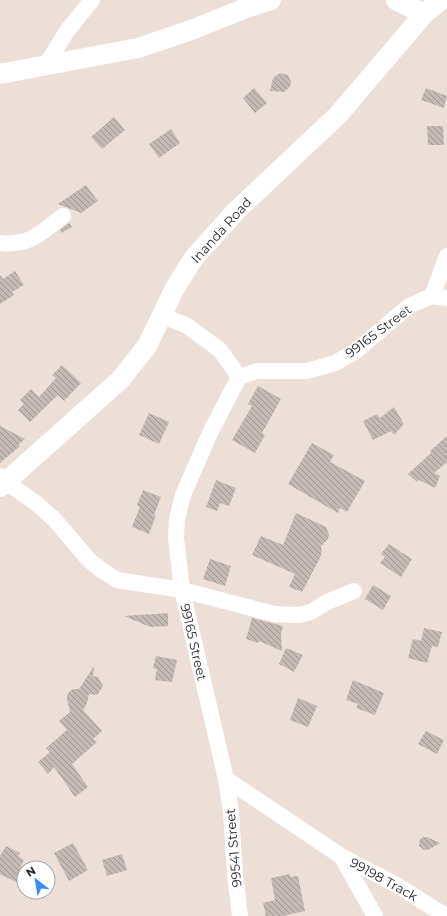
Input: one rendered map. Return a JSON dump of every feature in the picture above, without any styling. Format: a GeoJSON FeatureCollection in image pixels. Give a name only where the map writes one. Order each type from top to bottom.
{"type":"FeatureCollection","features":[{"type":"Feature","properties":{"kind":"street"},"geometry":{"type":"LineString","coordinates":[[46,65],[66,31],[92,0]]}},
{"type":"Feature","properties":{"kind":"street"},"geometry":{"type":"LineString","coordinates":[[0,74],[138,48],[271,0]]}},
{"type":"Feature","properties":{"kind":"street"},"geometry":{"type":"LineString","coordinates":[[396,0],[424,14]]}},
{"type":"Feature","properties":{"kind":"street","name":"Inanda Road"},"geometry":{"type":"LineString","coordinates":[[2,482],[120,380],[147,346],[175,288],[189,265],[212,237],[236,211],[338,115],[424,14],[441,0]]}},
{"type":"Feature","properties":{"kind":"street"},"geometry":{"type":"LineString","coordinates":[[0,243],[13,244],[29,241],[63,216]]}},
{"type":"Feature","properties":{"kind":"street"},"geometry":{"type":"LineString","coordinates":[[439,297],[438,277],[447,256]]}},
{"type":"Feature","properties":{"kind":"street","name":"99165 Street"},"geometry":{"type":"LineString","coordinates":[[226,779],[182,590],[176,538],[177,519],[183,495],[210,433],[239,377],[257,371],[307,371],[335,363],[356,351],[409,306],[439,297]]}},
{"type":"Feature","properties":{"kind":"street"},"geometry":{"type":"LineString","coordinates":[[162,316],[186,325],[220,350],[239,377]]}},
{"type":"Feature","properties":{"kind":"street"},"geometry":{"type":"LineString","coordinates":[[2,482],[36,503],[54,519],[89,560],[117,580],[182,590],[274,614],[299,615],[311,612],[327,602],[354,591]]}},
{"type":"Feature","properties":{"kind":"street"},"geometry":{"type":"LineString","coordinates":[[226,779],[342,856],[375,916]]}},
{"type":"Feature","properties":{"kind":"street","name":"99541 Street"},"geometry":{"type":"LineString","coordinates":[[226,779],[231,812],[235,874],[240,916]]}},
{"type":"Feature","properties":{"kind":"street","name":"99198 Track"},"geometry":{"type":"LineString","coordinates":[[342,856],[395,884],[446,916]]}},
{"type":"Feature","properties":{"kind":"building"},"geometry":{"type":"Polygon","coordinates":[[[280,73],[288,75],[291,82],[290,87],[284,92],[270,91],[273,78],[280,73]]]}},
{"type":"Feature","properties":{"kind":"building"},"geometry":{"type":"Polygon","coordinates":[[[254,88],[267,103],[255,113],[243,98],[254,88]]]}},
{"type":"Feature","properties":{"kind":"building"},"geometry":{"type":"Polygon","coordinates":[[[426,88],[447,96],[444,108],[421,100],[426,88]]]}},
{"type":"Feature","properties":{"kind":"building"},"geometry":{"type":"Polygon","coordinates":[[[114,117],[125,130],[102,149],[91,137],[114,117]]]}},
{"type":"Feature","properties":{"kind":"building"},"geometry":{"type":"Polygon","coordinates":[[[427,126],[443,126],[444,145],[428,145],[427,126]]]}},
{"type":"Feature","properties":{"kind":"building"},"geometry":{"type":"Polygon","coordinates":[[[171,129],[180,143],[159,158],[149,144],[171,129]]]}},
{"type":"Feature","properties":{"kind":"building"},"geometry":{"type":"Polygon","coordinates":[[[86,185],[98,201],[81,213],[58,204],[86,185]]]}},
{"type":"Feature","properties":{"kind":"building"},"geometry":{"type":"Polygon","coordinates":[[[69,223],[72,227],[61,233],[60,230],[69,223]]]}},
{"type":"Feature","properties":{"kind":"building"},"geometry":{"type":"Polygon","coordinates":[[[15,271],[24,285],[12,292],[14,295],[0,304],[0,275],[3,279],[15,271]]]}},
{"type":"Feature","properties":{"kind":"building"},"geometry":{"type":"Polygon","coordinates":[[[62,365],[81,383],[64,401],[58,395],[30,422],[18,410],[24,404],[20,400],[31,389],[39,397],[56,378],[52,375],[62,365]]]}},
{"type":"Feature","properties":{"kind":"building"},"geometry":{"type":"Polygon","coordinates":[[[258,386],[281,399],[262,433],[265,435],[255,453],[232,440],[252,406],[248,404],[258,386]]]}},
{"type":"Feature","properties":{"kind":"building"},"geometry":{"type":"Polygon","coordinates":[[[394,407],[404,424],[394,435],[391,431],[373,440],[363,421],[377,414],[380,418],[394,407]]]}},
{"type":"Feature","properties":{"kind":"building"},"geometry":{"type":"Polygon","coordinates":[[[149,413],[169,422],[159,444],[139,435],[149,413]]]}},
{"type":"Feature","properties":{"kind":"building"},"geometry":{"type":"Polygon","coordinates":[[[0,426],[25,439],[18,445],[20,446],[0,463],[0,426]]]}},
{"type":"Feature","properties":{"kind":"building"},"geometry":{"type":"Polygon","coordinates":[[[447,436],[447,462],[434,473],[440,476],[435,488],[419,480],[417,482],[408,474],[447,436]]]}},
{"type":"Feature","properties":{"kind":"building"},"geometry":{"type":"Polygon","coordinates":[[[312,443],[334,455],[330,462],[365,481],[347,512],[340,508],[338,513],[288,484],[312,443]]]}},
{"type":"Feature","properties":{"kind":"building"},"geometry":{"type":"Polygon","coordinates":[[[216,480],[236,488],[229,506],[220,503],[217,511],[206,507],[216,480]]]}},
{"type":"Feature","properties":{"kind":"building"},"geometry":{"type":"Polygon","coordinates":[[[143,490],[161,497],[149,534],[132,527],[140,507],[137,505],[143,490]]]}},
{"type":"Feature","properties":{"kind":"building"},"geometry":{"type":"Polygon","coordinates":[[[296,513],[326,527],[329,535],[328,539],[321,546],[322,551],[320,558],[302,592],[289,587],[295,574],[252,555],[261,536],[283,545],[296,513]]]}},
{"type":"Feature","properties":{"kind":"building"},"geometry":{"type":"Polygon","coordinates":[[[389,544],[412,559],[401,577],[380,563],[385,557],[381,554],[389,544]]]}},
{"type":"Feature","properties":{"kind":"building"},"geometry":{"type":"Polygon","coordinates":[[[210,559],[231,566],[225,586],[203,579],[210,559]]]}},
{"type":"Feature","properties":{"kind":"building"},"geometry":{"type":"Polygon","coordinates":[[[373,585],[391,596],[383,610],[365,599],[373,585]]]}},
{"type":"Feature","properties":{"kind":"building"},"geometry":{"type":"Polygon","coordinates":[[[168,613],[168,626],[150,627],[124,616],[168,613]]]}},
{"type":"Feature","properties":{"kind":"building"},"geometry":{"type":"Polygon","coordinates":[[[252,618],[283,626],[281,634],[282,651],[259,641],[258,643],[246,639],[252,618]]]}},
{"type":"Feature","properties":{"kind":"building"},"geometry":{"type":"Polygon","coordinates":[[[424,628],[442,632],[438,647],[432,646],[427,663],[408,658],[413,639],[421,641],[424,628]]]}},
{"type":"Feature","properties":{"kind":"building"},"geometry":{"type":"Polygon","coordinates":[[[286,648],[303,655],[294,672],[279,664],[286,648]]]}},
{"type":"Feature","properties":{"kind":"building"},"geometry":{"type":"Polygon","coordinates":[[[156,656],[177,660],[172,682],[155,680],[157,669],[153,668],[156,656]]]}},
{"type":"Feature","properties":{"kind":"building"},"geometry":{"type":"Polygon","coordinates":[[[94,666],[93,676],[98,677],[103,686],[97,695],[89,694],[87,703],[83,710],[102,731],[93,739],[97,742],[72,764],[88,787],[75,797],[54,767],[48,774],[38,762],[50,752],[46,748],[67,730],[59,721],[70,712],[67,695],[74,689],[79,689],[94,666]]]}},
{"type":"Feature","properties":{"kind":"building"},"geometry":{"type":"Polygon","coordinates":[[[353,680],[384,693],[375,715],[356,708],[358,704],[346,700],[353,680]]]}},
{"type":"Feature","properties":{"kind":"building"},"geometry":{"type":"Polygon","coordinates":[[[298,698],[317,706],[308,727],[290,720],[298,698]]]}},
{"type":"Feature","properties":{"kind":"building"},"geometry":{"type":"Polygon","coordinates":[[[426,731],[444,740],[437,754],[418,744],[426,731]]]}},
{"type":"Feature","properties":{"kind":"building"},"geometry":{"type":"Polygon","coordinates":[[[424,837],[440,843],[428,850],[424,850],[419,846],[420,839],[424,837]]]}},
{"type":"Feature","properties":{"kind":"building"},"geometry":{"type":"Polygon","coordinates":[[[73,843],[88,870],[69,881],[54,853],[73,843]]]}},
{"type":"Feature","properties":{"kind":"building"},"geometry":{"type":"Polygon","coordinates":[[[6,846],[20,853],[18,856],[24,860],[16,860],[16,882],[0,874],[0,856],[6,846]]]}},
{"type":"Feature","properties":{"kind":"building"},"geometry":{"type":"Polygon","coordinates":[[[122,854],[127,870],[107,876],[102,860],[122,854]]]}},
{"type":"Feature","properties":{"kind":"building"},"geometry":{"type":"Polygon","coordinates":[[[290,874],[290,877],[298,876],[305,911],[283,916],[266,916],[263,903],[275,900],[271,878],[290,874]]]}}]}
